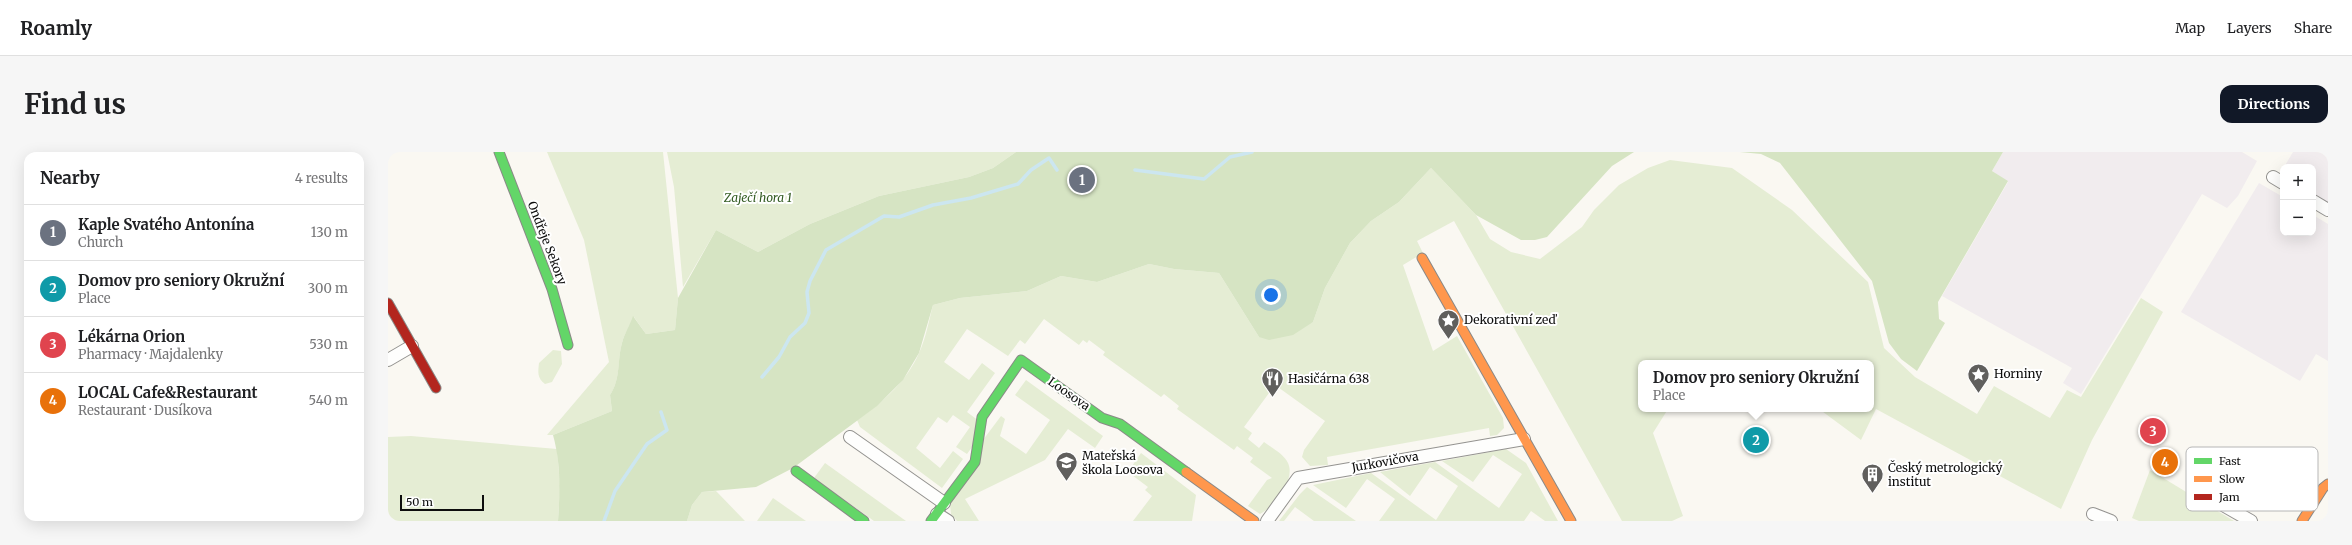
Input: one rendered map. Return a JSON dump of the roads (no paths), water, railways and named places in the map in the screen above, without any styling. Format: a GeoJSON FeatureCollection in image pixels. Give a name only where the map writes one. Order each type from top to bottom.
{"type":"FeatureCollection","features":[{"type":"Feature","properties":{"kind":"street","name":"Ondřeje Sekory"},"geometry":{"type":"LineString","coordinates":[[499,152],[552,289],[568,345]]}},
{"type":"Feature","properties":{"kind":"street"},"geometry":{"type":"LineString","coordinates":[[2316,203],[2328,210]]}},
{"type":"Feature","properties":{"kind":"street"},"geometry":{"type":"LineString","coordinates":[[1422,258],[1571,521]]}},
{"type":"Feature","properties":{"kind":"street"},"geometry":{"type":"LineString","coordinates":[[388,303],[436,388]]}},
{"type":"Feature","properties":{"kind":"street"},"geometry":{"type":"LineString","coordinates":[[388,360],[412,346]]}},
{"type":"Feature","properties":{"kind":"street","name":"Loosova"},"geometry":{"type":"LineString","coordinates":[[948,521],[934,517],[974,462],[982,417],[1021,360],[1102,418],[1120,424],[1254,521]]}},
{"type":"Feature","properties":{"kind":"street"},"geometry":{"type":"LineString","coordinates":[[850,437],[944,503]]}},
{"type":"Feature","properties":{"kind":"street","name":"Jurkovičova"},"geometry":{"type":"LineString","coordinates":[[1267,521],[1298,478],[1524,439]]}},
{"type":"Feature","properties":{"kind":"street"},"geometry":{"type":"LineString","coordinates":[[796,471],[864,521]]}},
{"type":"Feature","properties":{"kind":"street"},"geometry":{"type":"LineString","coordinates":[[2318,496],[2323,488],[2328,484]]}},
{"type":"Feature","properties":{"kind":"street"},"geometry":{"type":"LineString","coordinates":[[2234,511],[2251,521]]}},
{"type":"Feature","properties":{"kind":"street"},"geometry":{"type":"LineString","coordinates":[[2302,521],[2308,511]]}},
{"type":"Feature","properties":{"kind":"street"},"geometry":{"type":"LineString","coordinates":[[2093,514],[2111,521]]}},
{"type":"Feature","properties":{"kind":"waterway"},"geometry":{"type":"LineString","coordinates":[[1135,170],[1204,179],[1230,157],[1252,152]]}},
{"type":"Feature","properties":{"kind":"waterway"},"geometry":{"type":"LineString","coordinates":[[762,377],[779,357],[790,337],[805,323],[809,313],[807,292],[810,281],[826,250],[884,216],[899,217],[933,205],[971,198],[1018,184],[1031,170],[1049,158],[1057,170]]}},
{"type":"Feature","properties":{"kind":"waterway"},"geometry":{"type":"LineString","coordinates":[[604,521],[615,491],[647,444],[667,430],[661,412]]}},
{"type":"Feature","properties":{"kind":"place","name":"Kaple Svatého Antonína"},"geometry":{"type":"Point","coordinates":[1082,180]}},
{"type":"Feature","properties":{"kind":"place","name":"Dekorativní zeď"},"geometry":{"type":"Point","coordinates":[1448,340]}},
{"type":"Feature","properties":{"kind":"place","name":"Horniny"},"geometry":{"type":"Point","coordinates":[1978,394]}},
{"type":"Feature","properties":{"kind":"place","name":"Hasičárna 638"},"geometry":{"type":"Point","coordinates":[1273,398]}},
{"type":"Feature","properties":{"kind":"place","name":"Lékárna Orion"},"geometry":{"type":"Point","coordinates":[2153,431]}},
{"type":"Feature","properties":{"kind":"place","name":"Domov pro seniory Okružní"},"geometry":{"type":"Point","coordinates":[1756,440]}},
{"type":"Feature","properties":{"kind":"place","name":"LOCAL Cafe&Restaurant"},"geometry":{"type":"Point","coordinates":[2165,462]}},
{"type":"Feature","properties":{"kind":"place","name":"Mateřská škola Loosova"},"geometry":{"type":"Point","coordinates":[1066,482]}},
{"type":"Feature","properties":{"kind":"place","name":"Český metrologický institut"},"geometry":{"type":"Point","coordinates":[1872,494]}},
{"type":"Feature","properties":{"kind":"park label","name":"Zaječí hora 1"},"geometry":{"type":"Point","coordinates":[758,198]}}]}
